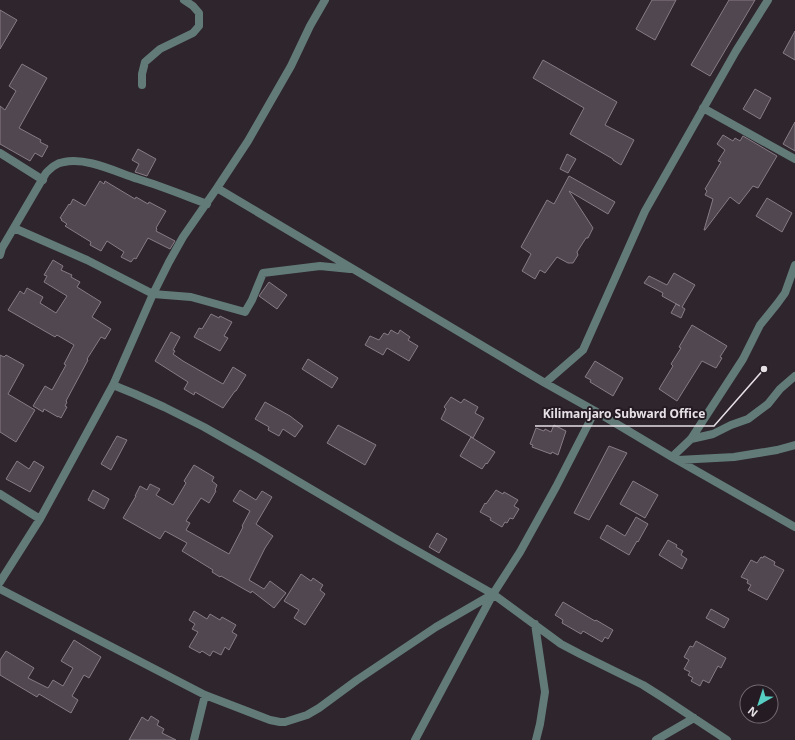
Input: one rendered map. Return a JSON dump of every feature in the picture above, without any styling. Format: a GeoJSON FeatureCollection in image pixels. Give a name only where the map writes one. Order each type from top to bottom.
{"type":"FeatureCollection","features":[{"type":"Feature","properties":{"kind":"street"},"geometry":{"type":"LineString","coordinates":[[142,86],[142,74],[145,62],[160,49],[193,33],[199,26],[199,13],[193,6],[184,0]]}},
{"type":"Feature","properties":{"kind":"street"},"geometry":{"type":"LineString","coordinates":[[0,582],[40,518],[113,385],[153,294],[169,262],[248,141],[280,87],[310,26],[325,0]]}},
{"type":"Feature","properties":{"kind":"street"},"geometry":{"type":"LineString","coordinates":[[545,383],[583,350],[645,211],[736,51],[768,0]]}},
{"type":"Feature","properties":{"kind":"street"},"geometry":{"type":"LineString","coordinates":[[703,108],[795,159]]}},
{"type":"Feature","properties":{"kind":"street"},"geometry":{"type":"LineString","coordinates":[[0,153],[43,180]]}},
{"type":"Feature","properties":{"kind":"street"},"geometry":{"type":"LineString","coordinates":[[0,255],[9,235],[46,173],[59,163],[71,161],[96,165],[152,183],[207,204]]}},
{"type":"Feature","properties":{"kind":"street"},"geometry":{"type":"LineString","coordinates":[[217,188],[545,383],[795,527]]}},
{"type":"Feature","properties":{"kind":"street"},"geometry":{"type":"LineString","coordinates":[[14,228],[87,260],[153,294],[192,297],[246,312],[263,273],[320,266],[354,270]]}},
{"type":"Feature","properties":{"kind":"street"},"geometry":{"type":"LineString","coordinates":[[0,237],[9,235]]}},
{"type":"Feature","properties":{"kind":"street"},"geometry":{"type":"LineString","coordinates":[[675,459],[691,439],[743,359],[760,325],[785,293],[795,266]]}},
{"type":"Feature","properties":{"kind":"street"},"geometry":{"type":"LineString","coordinates":[[691,439],[713,434],[748,419],[768,404],[780,389],[795,376]]}},
{"type":"Feature","properties":{"kind":"street"},"geometry":{"type":"LineString","coordinates":[[113,385],[164,407],[204,427],[261,459],[396,540],[493,594],[571,650],[642,685],[727,740]]}},
{"type":"Feature","properties":{"kind":"street"},"geometry":{"type":"LineString","coordinates":[[415,740],[493,594],[520,552],[556,487],[594,411]]}},
{"type":"Feature","properties":{"kind":"street"},"geometry":{"type":"LineString","coordinates":[[675,459],[734,457],[777,450],[795,445]]}},
{"type":"Feature","properties":{"kind":"street"},"geometry":{"type":"LineString","coordinates":[[0,494],[40,518]]}},
{"type":"Feature","properties":{"kind":"street"},"geometry":{"type":"LineString","coordinates":[[0,589],[205,695],[270,720],[285,722],[300,718],[319,708],[357,680],[436,627],[493,594]]}},
{"type":"Feature","properties":{"kind":"street"},"geometry":{"type":"LineString","coordinates":[[535,624],[545,692],[536,740]]}},
{"type":"Feature","properties":{"kind":"street"},"geometry":{"type":"LineString","coordinates":[[194,740],[205,695]]}},
{"type":"Feature","properties":{"kind":"street"},"geometry":{"type":"LineString","coordinates":[[656,740],[694,718]]}},
{"type":"Feature","properties":{"kind":"building"},"geometry":{"type":"Polygon","coordinates":[[[652,0],[676,0],[655,40],[636,29],[652,0]]]}},
{"type":"Feature","properties":{"kind":"building"},"geometry":{"type":"Polygon","coordinates":[[[729,0],[755,0],[710,76],[691,65],[729,0]]]}},
{"type":"Feature","properties":{"kind":"building"},"geometry":{"type":"Polygon","coordinates":[[[0,10],[17,20],[0,49],[0,10]]]}},
{"type":"Feature","properties":{"kind":"building"},"geometry":{"type":"Polygon","coordinates":[[[795,31],[795,60],[783,53],[795,31]]]}},
{"type":"Feature","properties":{"kind":"building"},"geometry":{"type":"Polygon","coordinates":[[[543,60],[617,102],[605,125],[634,140],[621,165],[570,134],[584,108],[533,78],[543,60]]]}},
{"type":"Feature","properties":{"kind":"building"},"geometry":{"type":"Polygon","coordinates":[[[22,64],[47,78],[19,128],[41,140],[40,142],[48,146],[42,157],[35,153],[30,161],[0,144],[0,106],[5,110],[16,91],[9,86],[22,64]]]}},
{"type":"Feature","properties":{"kind":"building"},"geometry":{"type":"Polygon","coordinates":[[[755,89],[771,98],[760,119],[743,109],[755,89]]]}},
{"type":"Feature","properties":{"kind":"building"},"geometry":{"type":"Polygon","coordinates":[[[795,122],[795,151],[783,144],[795,122]]]}},
{"type":"Feature","properties":{"kind":"building"},"geometry":{"type":"Polygon","coordinates":[[[723,135],[733,141],[735,138],[740,141],[743,136],[777,156],[758,188],[753,186],[739,204],[730,197],[704,230],[713,199],[705,195],[707,191],[705,189],[721,162],[718,161],[725,150],[717,144],[723,135]]]}},
{"type":"Feature","properties":{"kind":"building"},"geometry":{"type":"Polygon","coordinates":[[[138,149],[156,159],[147,176],[135,172],[139,164],[132,160],[138,149]]]}},
{"type":"Feature","properties":{"kind":"building"},"geometry":{"type":"Polygon","coordinates":[[[567,154],[576,159],[568,173],[560,169],[567,154]]]}},
{"type":"Feature","properties":{"kind":"building"},"geometry":{"type":"Polygon","coordinates":[[[569,176],[615,202],[608,214],[569,191],[593,228],[588,238],[586,238],[577,252],[578,255],[573,263],[568,263],[557,257],[545,273],[540,270],[535,279],[522,271],[531,254],[521,247],[547,200],[554,204],[569,176]]]}},
{"type":"Feature","properties":{"kind":"building"},"geometry":{"type":"Polygon","coordinates":[[[100,181],[104,184],[105,181],[135,199],[136,197],[148,204],[149,202],[166,211],[156,228],[156,231],[175,241],[170,249],[148,238],[136,259],[134,258],[131,262],[121,257],[124,252],[107,241],[101,251],[90,245],[91,242],[65,226],[67,224],[60,218],[69,204],[70,205],[73,199],[85,206],[100,181]]]}},
{"type":"Feature","properties":{"kind":"building"},"geometry":{"type":"Polygon","coordinates":[[[767,198],[792,213],[782,232],[756,216],[767,198]]]}},
{"type":"Feature","properties":{"kind":"building"},"geometry":{"type":"Polygon","coordinates":[[[53,260],[63,266],[61,270],[72,275],[71,277],[80,282],[77,287],[101,302],[92,317],[111,329],[105,339],[101,337],[87,359],[88,360],[66,401],[65,406],[67,407],[61,418],[44,409],[43,412],[33,406],[45,386],[52,390],[66,365],[64,364],[74,345],[57,335],[55,337],[8,310],[20,291],[24,294],[27,288],[43,297],[40,303],[56,313],[67,296],[44,282],[47,276],[44,275],[53,260]]]}},
{"type":"Feature","properties":{"kind":"building"},"geometry":{"type":"Polygon","coordinates":[[[674,273],[695,285],[682,307],[685,309],[681,318],[671,313],[676,304],[680,306],[662,296],[663,293],[644,283],[649,276],[667,285],[674,273]]]}},
{"type":"Feature","properties":{"kind":"building"},"geometry":{"type":"Polygon","coordinates":[[[269,282],[287,295],[277,309],[259,296],[269,282]]]}},
{"type":"Feature","properties":{"kind":"building"},"geometry":{"type":"Polygon","coordinates":[[[211,314],[219,318],[220,316],[232,322],[224,336],[228,338],[220,351],[194,337],[199,328],[202,329],[211,314]]]}},
{"type":"Feature","properties":{"kind":"building"},"geometry":{"type":"Polygon","coordinates":[[[692,325],[727,346],[720,357],[722,358],[716,368],[702,361],[677,401],[659,389],[673,366],[671,364],[681,348],[679,347],[692,325]]]}},
{"type":"Feature","properties":{"kind":"building"},"geometry":{"type":"Polygon","coordinates":[[[391,330],[398,334],[400,330],[410,337],[408,340],[418,346],[409,361],[387,348],[383,355],[365,345],[370,336],[379,340],[384,333],[388,335],[391,330]]]}},
{"type":"Feature","properties":{"kind":"building"},"geometry":{"type":"Polygon","coordinates":[[[171,332],[180,337],[173,350],[175,351],[173,354],[223,384],[233,367],[246,375],[223,408],[195,392],[194,395],[184,389],[188,382],[155,361],[171,332]]]}},
{"type":"Feature","properties":{"kind":"building"},"geometry":{"type":"Polygon","coordinates":[[[0,355],[4,357],[6,355],[24,365],[8,394],[35,410],[16,442],[0,432],[0,355]]]}},
{"type":"Feature","properties":{"kind":"building"},"geometry":{"type":"Polygon","coordinates":[[[308,359],[338,378],[332,388],[302,369],[308,359]]]}},
{"type":"Feature","properties":{"kind":"building"},"geometry":{"type":"Polygon","coordinates":[[[595,361],[623,378],[613,396],[590,382],[591,380],[585,377],[595,361]]]}},
{"type":"Feature","properties":{"kind":"building"},"geometry":{"type":"Polygon","coordinates":[[[451,397],[461,403],[464,399],[478,407],[475,413],[484,418],[473,438],[441,419],[446,409],[444,407],[451,397]]]}},
{"type":"Feature","properties":{"kind":"building"},"geometry":{"type":"Polygon","coordinates":[[[265,402],[290,416],[303,426],[295,437],[283,429],[279,436],[268,430],[269,427],[255,419],[265,402]]]}},
{"type":"Feature","properties":{"kind":"building"},"geometry":{"type":"Polygon","coordinates":[[[338,425],[376,445],[365,465],[327,443],[338,425]]]}},
{"type":"Feature","properties":{"kind":"building"},"geometry":{"type":"Polygon","coordinates":[[[554,425],[566,431],[558,455],[532,447],[533,445],[530,444],[536,428],[544,431],[545,429],[551,432],[554,425]]]}},
{"type":"Feature","properties":{"kind":"building"},"geometry":{"type":"Polygon","coordinates":[[[117,436],[127,440],[111,470],[101,464],[117,436]]]}},
{"type":"Feature","properties":{"kind":"building"},"geometry":{"type":"Polygon","coordinates":[[[471,437],[495,452],[482,469],[460,456],[471,437]]]}},
{"type":"Feature","properties":{"kind":"building"},"geometry":{"type":"Polygon","coordinates":[[[609,446],[627,453],[589,520],[574,513],[609,446]]]}},
{"type":"Feature","properties":{"kind":"building"},"geometry":{"type":"Polygon","coordinates":[[[17,461],[29,469],[34,461],[44,467],[30,492],[6,479],[17,461]]]}},
{"type":"Feature","properties":{"kind":"building"},"geometry":{"type":"Polygon","coordinates":[[[194,465],[214,477],[212,481],[217,485],[216,491],[209,503],[201,498],[186,521],[190,523],[186,530],[229,554],[250,511],[233,501],[240,490],[256,500],[262,491],[272,497],[256,524],[273,536],[265,548],[249,580],[264,589],[270,581],[286,593],[274,608],[252,591],[251,593],[221,576],[220,577],[212,572],[213,570],[182,551],[187,543],[165,531],[160,539],[123,518],[140,486],[147,490],[150,484],[160,489],[156,495],[173,505],[186,483],[184,481],[194,465]]]}},
{"type":"Feature","properties":{"kind":"building"},"geometry":{"type":"Polygon","coordinates":[[[633,481],[658,495],[645,518],[620,504],[633,481]]]}},
{"type":"Feature","properties":{"kind":"building"},"geometry":{"type":"Polygon","coordinates":[[[93,490],[109,499],[104,509],[88,500],[93,490]]]}},
{"type":"Feature","properties":{"kind":"building"},"geometry":{"type":"Polygon","coordinates":[[[496,490],[503,494],[504,492],[518,500],[514,506],[519,509],[513,519],[510,518],[502,527],[490,520],[491,518],[480,512],[485,503],[486,504],[496,490]]]}},
{"type":"Feature","properties":{"kind":"building"},"geometry":{"type":"Polygon","coordinates":[[[636,517],[648,524],[629,555],[600,538],[607,525],[625,536],[636,517]]]}},
{"type":"Feature","properties":{"kind":"building"},"geometry":{"type":"Polygon","coordinates":[[[437,533],[447,539],[439,553],[429,547],[437,533]]]}},
{"type":"Feature","properties":{"kind":"building"},"geometry":{"type":"Polygon","coordinates":[[[668,540],[677,545],[676,547],[683,551],[681,555],[687,559],[682,569],[659,555],[668,540]]]}},
{"type":"Feature","properties":{"kind":"building"},"geometry":{"type":"Polygon","coordinates":[[[764,556],[775,562],[774,565],[784,570],[767,600],[748,590],[751,585],[747,583],[748,580],[741,577],[751,560],[757,563],[761,557],[763,558],[764,556]]]}},
{"type":"Feature","properties":{"kind":"building"},"geometry":{"type":"Polygon","coordinates":[[[301,574],[311,581],[313,578],[323,585],[320,590],[325,594],[305,625],[294,618],[299,610],[284,601],[301,574]]]}},
{"type":"Feature","properties":{"kind":"building"},"geometry":{"type":"Polygon","coordinates":[[[563,602],[613,630],[608,639],[605,637],[602,642],[583,631],[581,634],[562,623],[563,620],[555,615],[563,602]]]}},
{"type":"Feature","properties":{"kind":"building"},"geometry":{"type":"Polygon","coordinates":[[[711,609],[729,619],[724,628],[706,618],[711,609]]]}},
{"type":"Feature","properties":{"kind":"building"},"geometry":{"type":"Polygon","coordinates":[[[194,611],[207,619],[210,614],[220,620],[222,617],[236,625],[232,632],[237,635],[229,650],[225,647],[221,655],[213,651],[210,656],[202,651],[200,653],[189,647],[198,632],[192,629],[195,624],[189,620],[194,611]]]}},
{"type":"Feature","properties":{"kind":"building"},"geometry":{"type":"Polygon","coordinates":[[[74,640],[101,657],[89,678],[84,675],[72,696],[78,700],[71,713],[39,694],[37,697],[0,675],[0,660],[6,651],[34,668],[28,678],[48,688],[53,680],[63,686],[73,668],[61,661],[74,640]]]}},
{"type":"Feature","properties":{"kind":"building"},"geometry":{"type":"Polygon","coordinates":[[[696,641],[726,658],[721,668],[718,666],[709,683],[703,680],[700,686],[691,681],[693,678],[688,675],[690,672],[684,669],[689,660],[684,657],[690,646],[693,647],[696,641]]]}},
{"type":"Feature","properties":{"kind":"building"},"geometry":{"type":"Polygon","coordinates":[[[151,716],[159,721],[157,725],[164,729],[162,733],[176,740],[129,740],[142,717],[148,721],[151,716]]]}},
{"type":"Feature","properties":{"kind":"place","name":"Kilimanjaro Subward Office"},"geometry":{"type":"Point","coordinates":[764,369]}}]}
